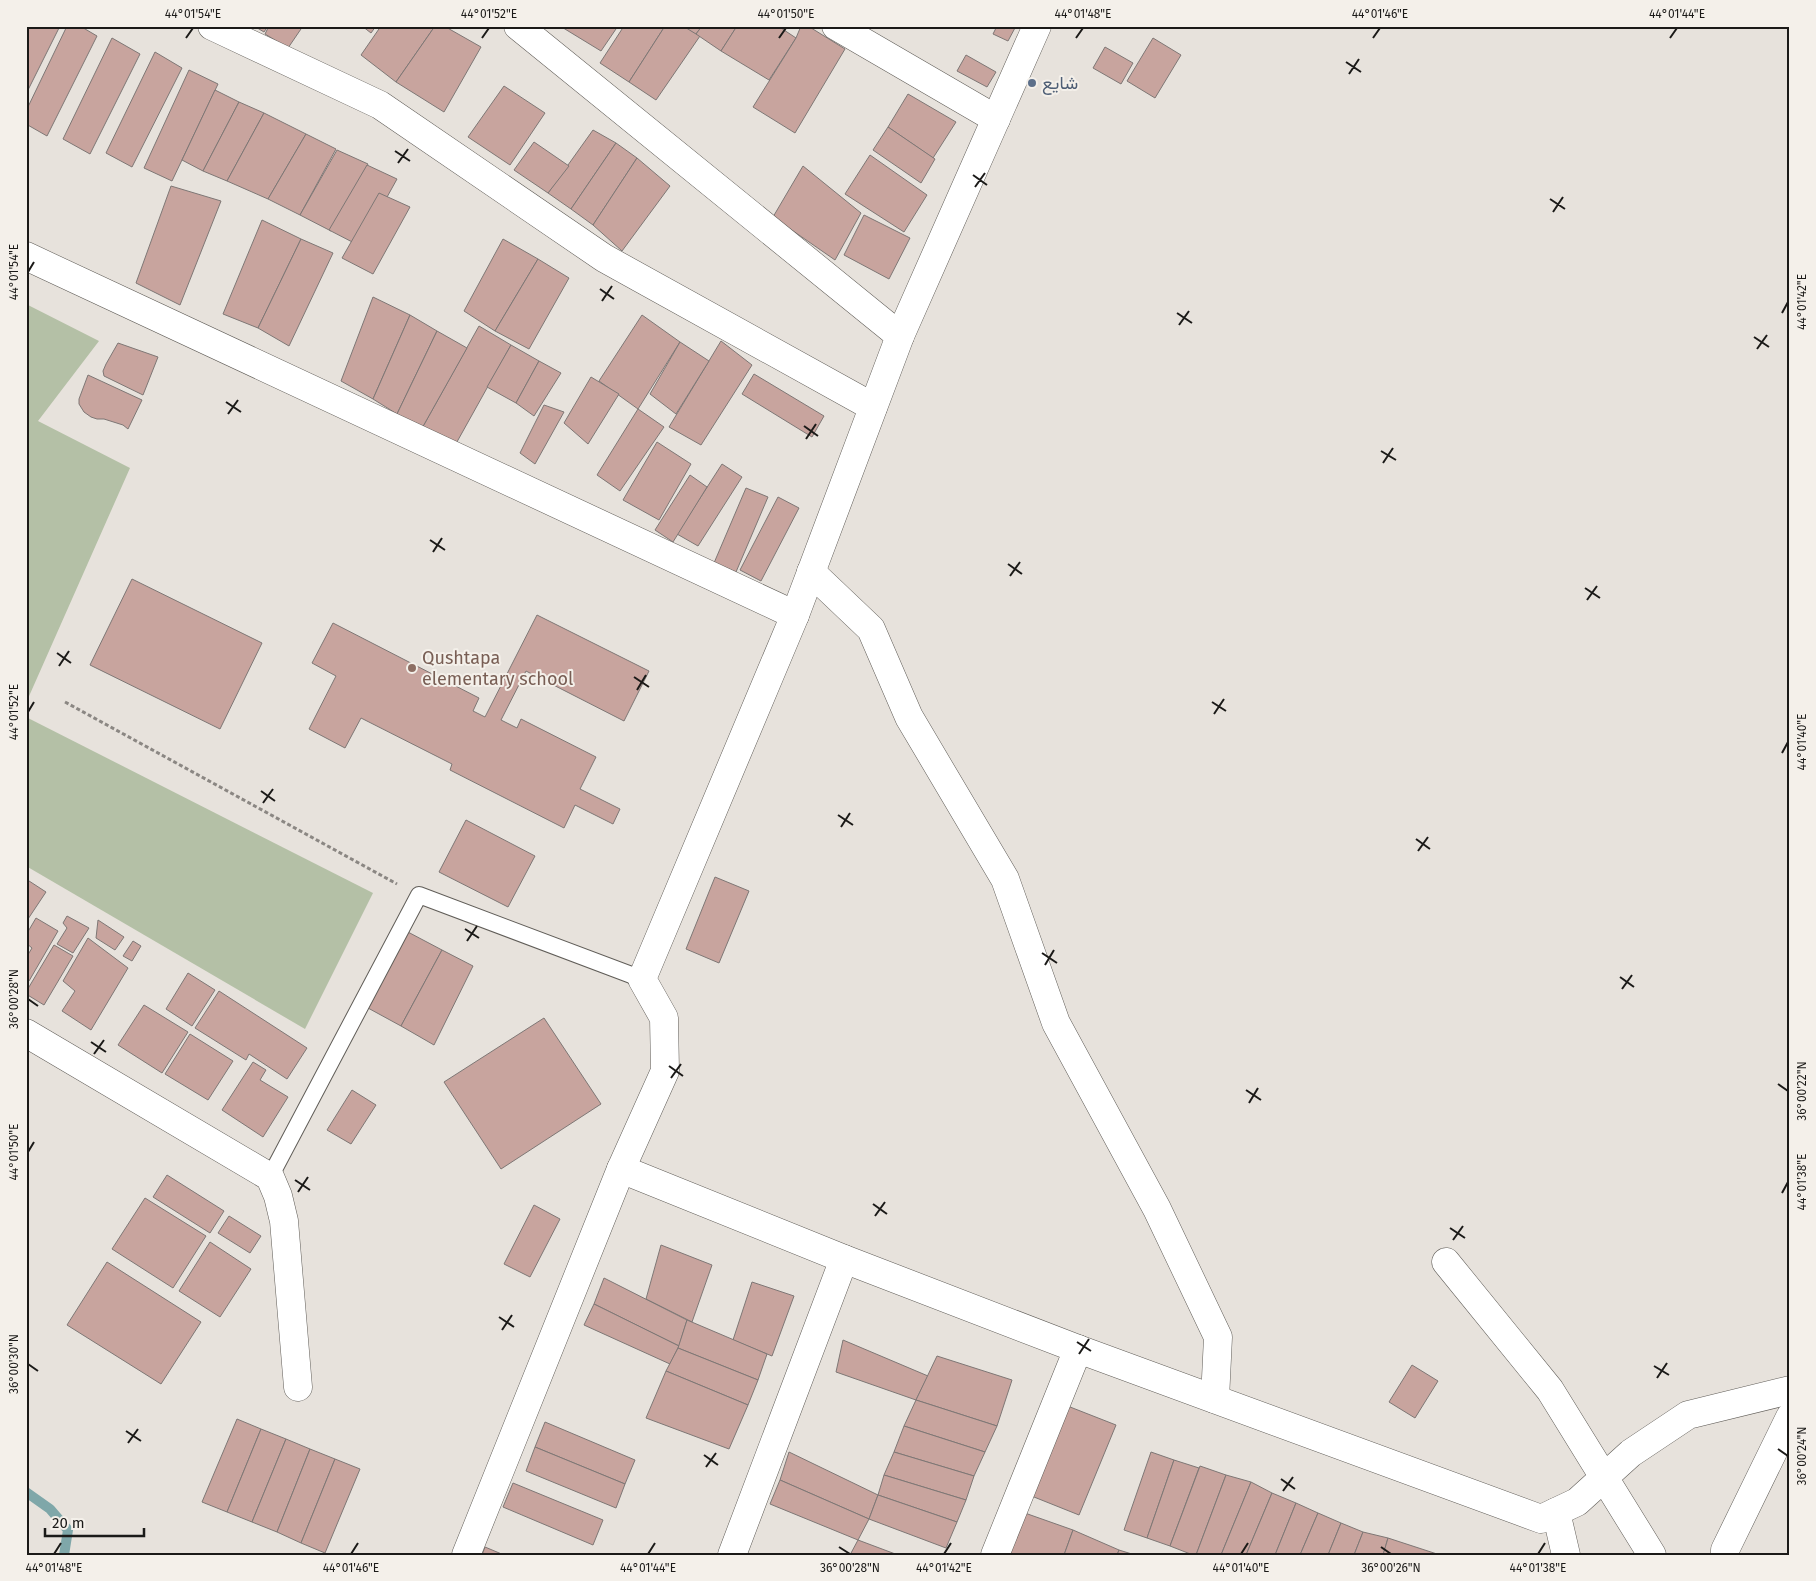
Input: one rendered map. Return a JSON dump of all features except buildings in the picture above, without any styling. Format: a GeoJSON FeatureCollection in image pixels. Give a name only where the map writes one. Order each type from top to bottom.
{"type":"FeatureCollection","features":[{"type":"Feature","properties":{"kind":"street"},"geometry":{"type":"LineString","coordinates":[[212,26],[380,105],[604,258],[873,407]]}},
{"type":"Feature","properties":{"kind":"street"},"geometry":{"type":"LineString","coordinates":[[518,26],[900,336]]}},
{"type":"Feature","properties":{"kind":"street"},"geometry":{"type":"LineString","coordinates":[[836,26],[996,119]]}},
{"type":"Feature","properties":{"kind":"street"},"geometry":{"type":"LineString","coordinates":[[466,1555],[621,1169],[665,1071],[664,1018],[642,979],[795,615],[900,336],[1038,26]]}},
{"type":"Feature","properties":{"kind":"street"},"geometry":{"type":"LineString","coordinates":[[26,256],[795,615]]}},
{"type":"Feature","properties":{"kind":"street"},"geometry":{"type":"LineString","coordinates":[[811,572],[871,629],[908,717],[1005,878],[1056,1023],[1157,1209],[1218,1337],[1215,1398]]}},
{"type":"Feature","properties":{"kind":"street"},"geometry":{"type":"LineString","coordinates":[[26,1033],[270,1177],[278,1196],[284,1221],[298,1387]]}},
{"type":"Feature","properties":{"kind":"street"},"geometry":{"type":"LineString","coordinates":[[621,1169],[844,1259],[1078,1349],[1541,1519],[1577,1502],[1631,1453],[1688,1415],[1790,1390]]}},
{"type":"Feature","properties":{"kind":"street"},"geometry":{"type":"LineString","coordinates":[[732,1555],[844,1259]]}},
{"type":"Feature","properties":{"kind":"street"},"geometry":{"type":"LineString","coordinates":[[1446,1262],[1550,1390],[1652,1555]]}},
{"type":"Feature","properties":{"kind":"street"},"geometry":{"type":"LineString","coordinates":[[994,1555],[1078,1349]]}},
{"type":"Feature","properties":{"kind":"street"},"geometry":{"type":"LineString","coordinates":[[1725,1555],[1725,1550],[1790,1417]]}},
{"type":"Feature","properties":{"kind":"street"},"geometry":{"type":"LineString","coordinates":[[1556,1512],[1566,1555]]}},
{"type":"Feature","properties":{"kind":"lane"},"geometry":{"type":"LineString","coordinates":[[270,1177],[419,895],[642,979]]}},
{"type":"Feature","properties":{"kind":"path"},"geometry":{"type":"LineString","coordinates":[[64,702],[419,895]]}},
{"type":"Feature","properties":{"kind":"green space"},"geometry":{"type":"Polygon","coordinates":[[[26,304],[99,341],[38,421],[130,468],[26,703],[26,304]]]}},
{"type":"Feature","properties":{"kind":"green space"},"geometry":{"type":"Polygon","coordinates":[[[26,717],[373,893],[305,1029],[26,866],[26,717]]]}},
{"type":"Feature","properties":{"kind":"waterway"},"geometry":{"type":"LineString","coordinates":[[26,1492],[50,1509],[68,1530],[64,1555]]}},
{"type":"Feature","properties":{"kind":"place","name":"شايع"},"geometry":{"type":"Point","coordinates":[1032,83]}},
{"type":"Feature","properties":{"kind":"place","name":"Qushtapa elementary school"},"geometry":{"type":"Point","coordinates":[412,668]}}]}
